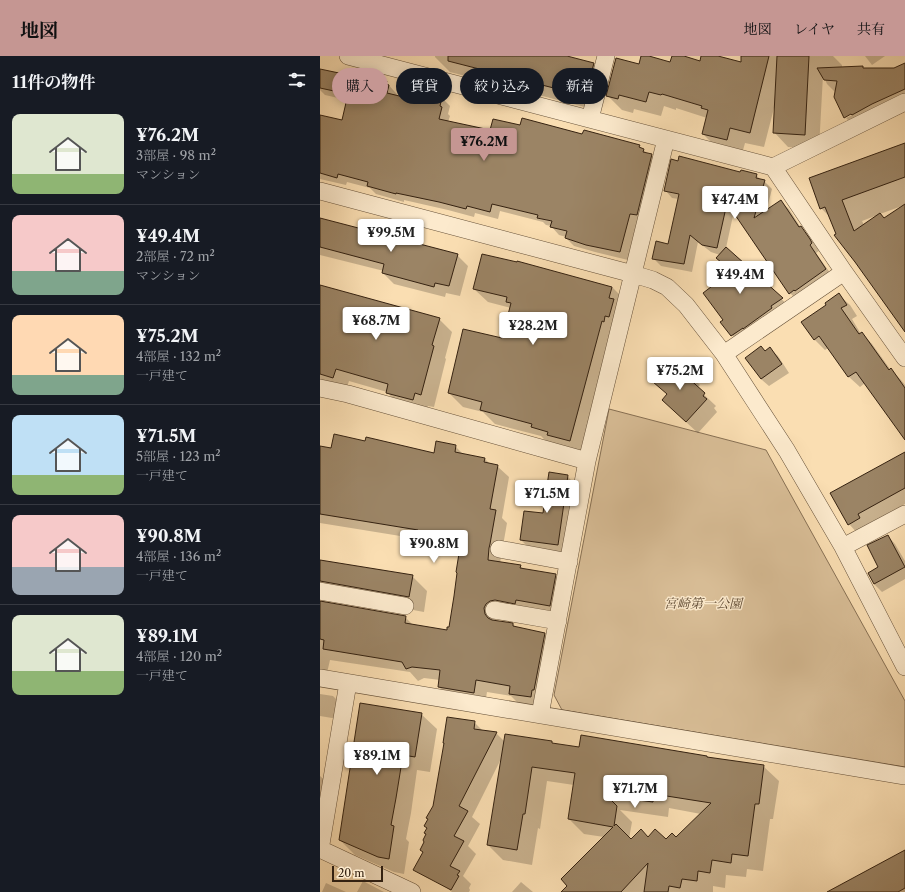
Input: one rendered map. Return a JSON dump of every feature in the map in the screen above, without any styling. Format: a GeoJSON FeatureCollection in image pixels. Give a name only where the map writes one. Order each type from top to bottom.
{"type":"FeatureCollection","features":[{"type":"Feature","properties":{"kind":"street"},"geometry":{"type":"LineString","coordinates":[[348,56],[773,167],[905,102]]}},
{"type":"Feature","properties":{"kind":"street"},"geometry":{"type":"LineString","coordinates":[[590,119],[606,56]]}},
{"type":"Feature","properties":{"kind":"street"},"geometry":{"type":"LineString","coordinates":[[540,715],[587,461],[666,139]]}},
{"type":"Feature","properties":{"kind":"street"},"geometry":{"type":"LineString","coordinates":[[773,167],[844,272],[905,358]]}},
{"type":"Feature","properties":{"kind":"street"},"geometry":{"type":"LineString","coordinates":[[320,191],[633,274],[653,280],[667,287],[686,305],[724,354],[787,451],[843,547],[905,666]]}},
{"type":"Feature","properties":{"kind":"street"},"geometry":{"type":"LineString","coordinates":[[724,354],[844,272]]}},
{"type":"Feature","properties":{"kind":"street"},"geometry":{"type":"LineString","coordinates":[[320,388],[348,394],[587,461]]}},
{"type":"Feature","properties":{"kind":"street"},"geometry":{"type":"LineString","coordinates":[[843,547],[905,514]]}},
{"type":"Feature","properties":{"kind":"street"},"geometry":{"type":"LineString","coordinates":[[499,549],[569,562]]}},
{"type":"Feature","properties":{"kind":"street"},"geometry":{"type":"LineString","coordinates":[[320,591],[404,606]]}},
{"type":"Feature","properties":{"kind":"street"},"geometry":{"type":"LineString","coordinates":[[494,610],[558,621]]}},
{"type":"Feature","properties":{"kind":"street"},"geometry":{"type":"LineString","coordinates":[[320,678],[905,776]]}},
{"type":"Feature","properties":{"kind":"street"},"geometry":{"type":"LineString","coordinates":[[348,682],[321,842],[412,892]]}},
{"type":"Feature","properties":{"kind":"green space","name":"宮崎第一公園"},"geometry":{"type":"Polygon","coordinates":[[[609,409],[766,450],[905,701],[905,767],[562,710],[554,695],[609,409]]]}},
{"type":"Feature","properties":{"kind":"building"},"geometry":{"type":"Polygon","coordinates":[[[448,56],[567,56],[594,63],[593,68],[552,68],[552,88],[544,86],[544,68],[475,68],[448,61],[448,56]]]}},
{"type":"Feature","properties":{"kind":"building"},"geometry":{"type":"Polygon","coordinates":[[[641,56],[649,56],[670,62],[672,56],[684,56],[700,61],[701,56],[718,56],[741,62],[741,56],[769,56],[750,133],[730,128],[727,140],[702,134],[708,110],[701,108],[702,106],[662,94],[649,92],[646,102],[619,95],[618,99],[608,96],[608,88],[616,58],[639,64],[641,56]]]}},
{"type":"Feature","properties":{"kind":"building"},"geometry":{"type":"Polygon","coordinates":[[[777,56],[809,56],[805,135],[773,133],[777,56]]]}},
{"type":"Feature","properties":{"kind":"building"},"geometry":{"type":"Polygon","coordinates":[[[905,63],[905,89],[844,118],[834,97],[837,81],[824,80],[817,68],[863,66],[863,68],[894,68],[905,63]]]}},
{"type":"Feature","properties":{"kind":"building"},"geometry":{"type":"Polygon","coordinates":[[[320,69],[332,72],[332,91],[320,88],[320,69]]]}},
{"type":"Feature","properties":{"kind":"building"},"geometry":{"type":"Polygon","coordinates":[[[388,93],[396,95],[396,104],[440,104],[440,106],[442,107],[439,119],[490,130],[493,119],[520,125],[522,118],[582,134],[584,130],[640,145],[639,147],[644,149],[643,152],[652,154],[637,215],[630,214],[620,252],[586,245],[565,238],[567,231],[550,227],[552,221],[537,218],[538,215],[492,204],[490,212],[467,206],[466,209],[396,194],[367,186],[368,182],[338,174],[337,178],[320,173],[320,115],[342,120],[346,104],[388,104],[388,93]]]}},
{"type":"Feature","properties":{"kind":"building"},"geometry":{"type":"Polygon","coordinates":[[[905,143],[905,177],[842,200],[854,231],[880,213],[884,218],[905,204],[905,332],[834,235],[836,234],[825,207],[820,209],[809,178],[905,143]]]}},
{"type":"Feature","properties":{"kind":"building"},"geometry":{"type":"Polygon","coordinates":[[[679,156],[740,172],[741,170],[757,174],[756,178],[765,180],[754,218],[781,200],[799,227],[801,226],[810,239],[812,243],[810,245],[826,269],[789,294],[727,203],[717,248],[702,245],[690,235],[684,264],[652,259],[656,241],[668,244],[679,194],[664,191],[671,159],[678,161],[679,156]]]}},
{"type":"Feature","properties":{"kind":"building"},"geometry":{"type":"Polygon","coordinates":[[[320,218],[458,254],[449,286],[435,283],[434,287],[382,273],[384,264],[320,247],[320,218]]]}},
{"type":"Feature","properties":{"kind":"building"},"geometry":{"type":"Polygon","coordinates":[[[726,247],[783,298],[771,306],[772,308],[731,336],[720,322],[723,320],[703,293],[732,271],[716,258],[726,247]]]}},
{"type":"Feature","properties":{"kind":"building"},"geometry":{"type":"Polygon","coordinates":[[[482,254],[517,261],[612,287],[609,298],[614,299],[609,317],[605,316],[604,322],[602,321],[570,441],[547,435],[548,432],[531,427],[532,424],[480,410],[482,402],[448,393],[463,329],[502,338],[511,303],[506,302],[507,297],[473,289],[482,254]]]}},
{"type":"Feature","properties":{"kind":"building"},"geometry":{"type":"Polygon","coordinates":[[[320,285],[440,318],[432,345],[434,346],[421,395],[415,393],[413,400],[386,393],[388,384],[336,369],[333,378],[320,374],[320,285]]]}},
{"type":"Feature","properties":{"kind":"building"},"geometry":{"type":"Polygon","coordinates":[[[839,293],[847,305],[841,308],[859,334],[862,332],[889,370],[891,368],[905,388],[905,440],[856,372],[848,377],[819,336],[814,340],[801,322],[826,305],[825,303],[839,293]]]}},
{"type":"Feature","properties":{"kind":"building"},"geometry":{"type":"Polygon","coordinates":[[[761,346],[765,351],[770,347],[782,364],[761,379],[745,358],[761,346]]]}},
{"type":"Feature","properties":{"kind":"building"},"geometry":{"type":"Polygon","coordinates":[[[671,363],[675,366],[678,363],[689,373],[686,376],[705,393],[703,396],[707,399],[686,422],[662,400],[667,394],[653,382],[671,363]]]}},
{"type":"Feature","properties":{"kind":"building"},"geometry":{"type":"Polygon","coordinates":[[[334,434],[365,441],[366,437],[434,453],[436,441],[456,445],[455,452],[485,458],[484,462],[498,465],[490,509],[496,510],[488,560],[521,565],[520,568],[556,574],[550,606],[516,600],[515,604],[495,600],[490,601],[484,608],[485,614],[492,620],[513,623],[513,626],[545,633],[534,690],[532,690],[531,697],[509,694],[510,686],[476,680],[474,693],[438,687],[440,670],[412,667],[406,669],[402,662],[323,649],[324,640],[320,639],[320,601],[406,616],[405,623],[447,630],[447,627],[449,627],[454,596],[462,535],[436,531],[435,537],[417,534],[418,530],[320,514],[320,446],[331,448],[334,434]]]}},
{"type":"Feature","properties":{"kind":"building"},"geometry":{"type":"Polygon","coordinates":[[[905,452],[905,488],[858,514],[860,518],[848,525],[830,493],[905,452]]]}},
{"type":"Feature","properties":{"kind":"building"},"geometry":{"type":"Polygon","coordinates":[[[549,472],[568,475],[558,545],[520,540],[524,511],[543,513],[549,472]]]}},
{"type":"Feature","properties":{"kind":"building"},"geometry":{"type":"Polygon","coordinates":[[[888,535],[905,567],[874,584],[868,573],[878,567],[867,545],[888,535]]]}},
{"type":"Feature","properties":{"kind":"building"},"geometry":{"type":"Polygon","coordinates":[[[320,560],[413,575],[409,597],[320,581],[320,560]]]}},
{"type":"Feature","properties":{"kind":"building"},"geometry":{"type":"Polygon","coordinates":[[[360,703],[422,713],[415,757],[403,755],[391,825],[394,826],[389,859],[378,857],[339,840],[360,703]]]}},
{"type":"Feature","properties":{"kind":"building"},"geometry":{"type":"Polygon","coordinates":[[[447,717],[475,721],[474,729],[497,732],[459,806],[468,811],[454,836],[464,841],[450,866],[460,871],[457,875],[459,876],[451,890],[413,870],[423,852],[420,850],[424,842],[423,840],[426,834],[424,833],[427,828],[424,826],[428,819],[426,818],[433,806],[447,717]]]}},
{"type":"Feature","properties":{"kind":"building"},"geometry":{"type":"Polygon","coordinates":[[[505,734],[552,741],[552,743],[579,747],[581,735],[707,757],[764,765],[759,804],[755,804],[748,856],[732,854],[731,863],[712,860],[710,873],[698,871],[697,881],[682,879],[680,888],[669,886],[668,892],[644,892],[648,863],[621,892],[561,892],[567,886],[561,879],[613,827],[568,819],[575,773],[532,767],[525,814],[523,814],[517,850],[487,845],[505,734]],[[654,794],[653,802],[607,796],[617,806],[614,826],[616,824],[631,839],[641,829],[648,837],[655,829],[666,839],[672,833],[676,837],[711,803],[654,794]]]}},
{"type":"Feature","properties":{"kind":"building"},"geometry":{"type":"Polygon","coordinates":[[[905,850],[905,888],[898,892],[827,892],[905,850]]]}}]}
